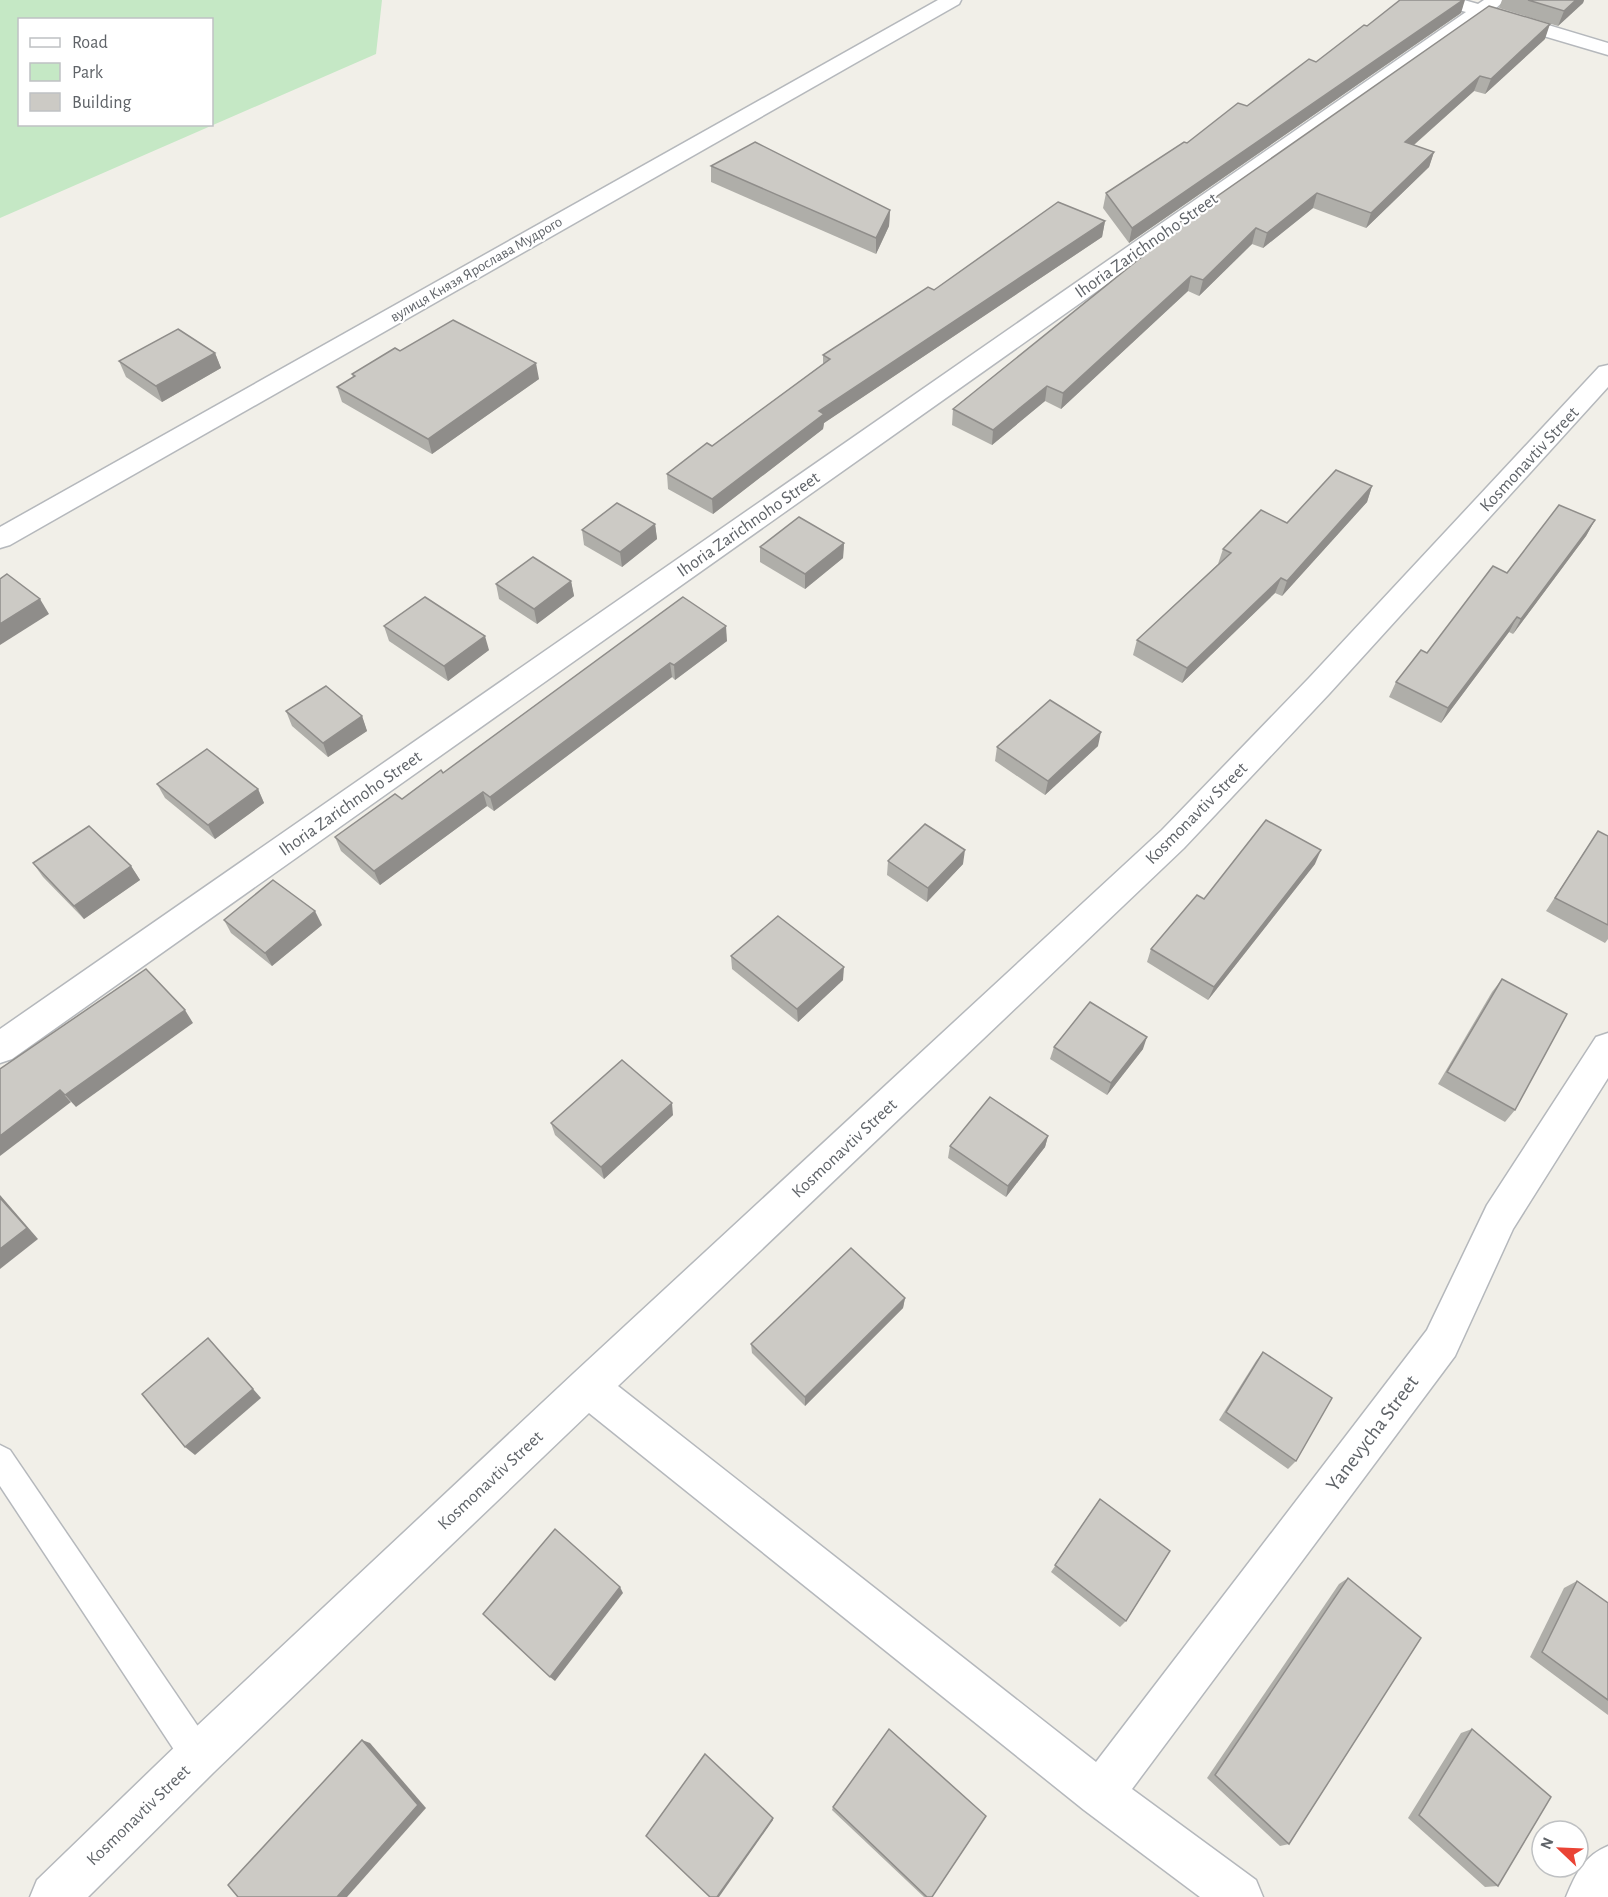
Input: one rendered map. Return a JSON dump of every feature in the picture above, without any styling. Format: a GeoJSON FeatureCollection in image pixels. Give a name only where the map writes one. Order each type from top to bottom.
{"type":"FeatureCollection","features":[{"type":"Feature","properties":{"kind":"street","name":"вулиця Князя Ярослава Мудрого"},"geometry":{"type":"LineString","coordinates":[[0,538],[952,0]]}},
{"type":"Feature","properties":{"kind":"street"},"geometry":{"type":"LineString","coordinates":[[1444,0],[1488,6],[1608,49]]}},
{"type":"Feature","properties":{"kind":"street","name":"Ihoria Zarichnoho Street"},"geometry":{"type":"LineString","coordinates":[[0,1048],[1488,6]]}},
{"type":"Feature","properties":{"kind":"street","name":"Kosmonavtiv Street"},"geometry":{"type":"LineString","coordinates":[[54,1897],[198,1756],[588,1387],[1173,839],[1319,686],[1608,372]]}},
{"type":"Feature","properties":{"kind":"street","name":"Yanevycha Street"},"geometry":{"type":"LineString","coordinates":[[1100,1794],[1441,1343],[1500,1217],[1608,1048]]}},
{"type":"Feature","properties":{"kind":"street"},"geometry":{"type":"LineString","coordinates":[[588,1387],[1100,1794],[1239,1897]]}},
{"type":"Feature","properties":{"kind":"street"},"geometry":{"type":"LineString","coordinates":[[1590,1897],[1608,1869]]}},
{"type":"Feature","properties":{"kind":"lane"},"geometry":{"type":"LineString","coordinates":[[0,1460],[198,1756]]}},
{"type":"Feature","properties":{"kind":"green space"},"geometry":{"type":"Polygon","coordinates":[[[0,0],[382,0],[376,54],[213,125],[213,18],[18,18],[18,126],[211,126],[0,218],[0,0]]]}},
{"type":"Feature","properties":{"kind":"building"},"geometry":{"type":"Polygon","coordinates":[[[1400,0],[1463,0],[1132,228],[1106,193],[1184,142],[1187,143],[1238,103],[1247,106],[1309,59],[1316,62],[1400,0]]]}},
{"type":"Feature","properties":{"kind":"building"},"geometry":{"type":"Polygon","coordinates":[[[1528,0],[1576,0],[1564,11],[1528,0]]]}},
{"type":"Feature","properties":{"kind":"building"},"geometry":{"type":"Polygon","coordinates":[[[1489,6],[1550,24],[1491,79],[1480,76],[1405,142],[1434,152],[1371,213],[1317,193],[1267,233],[1256,228],[1203,280],[1191,276],[1063,393],[1047,386],[993,430],[953,409],[1149,251],[1146,246],[1489,6]]]}},
{"type":"Feature","properties":{"kind":"building"},"geometry":{"type":"Polygon","coordinates":[[[755,142],[890,210],[876,238],[711,166],[755,142]]]}},
{"type":"Feature","properties":{"kind":"building"},"geometry":{"type":"Polygon","coordinates":[[[1058,202],[1105,221],[819,411],[824,414],[712,499],[667,474],[707,443],[712,446],[830,359],[823,355],[928,287],[934,290],[1058,202]]]}},
{"type":"Feature","properties":{"kind":"building"},"geometry":{"type":"Polygon","coordinates":[[[453,320],[536,363],[428,439],[337,387],[355,376],[352,374],[395,348],[400,351],[453,320]]]}},
{"type":"Feature","properties":{"kind":"building"},"geometry":{"type":"Polygon","coordinates":[[[178,329],[215,353],[156,386],[119,361],[178,329]]]}},
{"type":"Feature","properties":{"kind":"building"},"geometry":{"type":"Polygon","coordinates":[[[1336,470],[1372,486],[1287,581],[1281,578],[1187,668],[1137,640],[1231,553],[1223,549],[1261,510],[1287,523],[1336,470]]]}},
{"type":"Feature","properties":{"kind":"building"},"geometry":{"type":"Polygon","coordinates":[[[617,503],[655,524],[620,552],[582,530],[617,503]]]}},
{"type":"Feature","properties":{"kind":"building"},"geometry":{"type":"Polygon","coordinates":[[[1559,505],[1595,520],[1521,619],[1517,617],[1448,708],[1396,682],[1421,650],[1427,653],[1493,566],[1507,573],[1559,505]]]}},
{"type":"Feature","properties":{"kind":"building"},"geometry":{"type":"Polygon","coordinates":[[[799,517],[844,543],[805,574],[760,547],[799,517]]]}},
{"type":"Feature","properties":{"kind":"building"},"geometry":{"type":"Polygon","coordinates":[[[533,557],[571,581],[534,609],[496,584],[533,557]]]}},
{"type":"Feature","properties":{"kind":"building"},"geometry":{"type":"Polygon","coordinates":[[[7,574],[40,599],[0,624],[0,579],[7,574]]]}},
{"type":"Feature","properties":{"kind":"building"},"geometry":{"type":"Polygon","coordinates":[[[425,597],[485,636],[444,666],[384,626],[425,597]]]}},
{"type":"Feature","properties":{"kind":"building"},"geometry":{"type":"Polygon","coordinates":[[[683,597],[726,626],[674,665],[670,663],[490,797],[483,792],[374,871],[335,837],[395,794],[402,799],[441,770],[443,773],[683,597]]]}},
{"type":"Feature","properties":{"kind":"building"},"geometry":{"type":"Polygon","coordinates":[[[326,686],[362,716],[323,743],[286,711],[326,686]]]}},
{"type":"Feature","properties":{"kind":"building"},"geometry":{"type":"Polygon","coordinates":[[[1050,700],[1101,732],[1048,781],[997,747],[1050,700]]]}},
{"type":"Feature","properties":{"kind":"building"},"geometry":{"type":"Polygon","coordinates":[[[207,749],[258,789],[208,825],[157,784],[207,749]]]}},
{"type":"Feature","properties":{"kind":"building"},"geometry":{"type":"Polygon","coordinates":[[[1266,820],[1321,850],[1214,987],[1151,949],[1197,895],[1204,899],[1266,820]]]}},
{"type":"Feature","properties":{"kind":"building"},"geometry":{"type":"Polygon","coordinates":[[[925,824],[965,850],[928,888],[888,861],[925,824]]]}},
{"type":"Feature","properties":{"kind":"building"},"geometry":{"type":"Polygon","coordinates":[[[89,826],[131,866],[74,906],[33,863],[89,826]]]}},
{"type":"Feature","properties":{"kind":"building"},"geometry":{"type":"Polygon","coordinates":[[[1598,831],[1608,836],[1608,925],[1555,898],[1598,831]]]}},
{"type":"Feature","properties":{"kind":"building"},"geometry":{"type":"Polygon","coordinates":[[[273,880],[315,911],[265,953],[224,920],[273,880]]]}},
{"type":"Feature","properties":{"kind":"building"},"geometry":{"type":"Polygon","coordinates":[[[778,916],[844,967],[797,1009],[731,956],[778,916]]]}},
{"type":"Feature","properties":{"kind":"building"},"geometry":{"type":"Polygon","coordinates":[[[146,969],[185,1010],[65,1095],[60,1090],[0,1136],[0,1069],[146,969]]]}},
{"type":"Feature","properties":{"kind":"building"},"geometry":{"type":"Polygon","coordinates":[[[1502,979],[1567,1014],[1515,1110],[1447,1072],[1502,979]]]}},
{"type":"Feature","properties":{"kind":"building"},"geometry":{"type":"Polygon","coordinates":[[[1090,1002],[1147,1037],[1111,1083],[1054,1047],[1090,1002]]]}},
{"type":"Feature","properties":{"kind":"building"},"geometry":{"type":"Polygon","coordinates":[[[622,1060],[672,1103],[601,1167],[551,1123],[622,1060]]]}},
{"type":"Feature","properties":{"kind":"building"},"geometry":{"type":"Polygon","coordinates":[[[990,1097],[1048,1136],[1008,1186],[950,1146],[990,1097]]]}},
{"type":"Feature","properties":{"kind":"building"},"geometry":{"type":"Polygon","coordinates":[[[0,1198],[27,1228],[0,1249],[0,1198]]]}},
{"type":"Feature","properties":{"kind":"building"},"geometry":{"type":"Polygon","coordinates":[[[851,1248],[905,1298],[805,1397],[751,1344],[851,1248]]]}},
{"type":"Feature","properties":{"kind":"building"},"geometry":{"type":"Polygon","coordinates":[[[208,1338],[253,1389],[185,1447],[142,1394],[208,1338]]]}},
{"type":"Feature","properties":{"kind":"building"},"geometry":{"type":"Polygon","coordinates":[[[1263,1352],[1332,1398],[1296,1461],[1226,1412],[1263,1352]]]}},
{"type":"Feature","properties":{"kind":"building"},"geometry":{"type":"Polygon","coordinates":[[[1100,1499],[1170,1551],[1126,1621],[1055,1565],[1100,1499]]]}},
{"type":"Feature","properties":{"kind":"building"},"geometry":{"type":"Polygon","coordinates":[[[555,1529],[620,1587],[550,1677],[483,1614],[555,1529]]]}},
{"type":"Feature","properties":{"kind":"building"},"geometry":{"type":"Polygon","coordinates":[[[1348,1578],[1421,1638],[1289,1844],[1215,1775],[1348,1578]]]}},
{"type":"Feature","properties":{"kind":"building"},"geometry":{"type":"Polygon","coordinates":[[[1577,1581],[1608,1603],[1608,1700],[1542,1652],[1577,1581]]]}},
{"type":"Feature","properties":{"kind":"building"},"geometry":{"type":"Polygon","coordinates":[[[889,1729],[986,1816],[932,1897],[927,1897],[833,1807],[889,1729]]]}},
{"type":"Feature","properties":{"kind":"building"},"geometry":{"type":"Polygon","coordinates":[[[1472,1729],[1551,1797],[1538,1819],[1530,1819],[1530,1832],[1498,1886],[1419,1815],[1472,1729]]]}},
{"type":"Feature","properties":{"kind":"building"},"geometry":{"type":"Polygon","coordinates":[[[362,1740],[418,1805],[337,1897],[238,1897],[228,1885],[362,1740]]]}},
{"type":"Feature","properties":{"kind":"building"},"geometry":{"type":"Polygon","coordinates":[[[705,1754],[773,1818],[717,1897],[710,1897],[646,1836],[705,1754]]]}}]}
